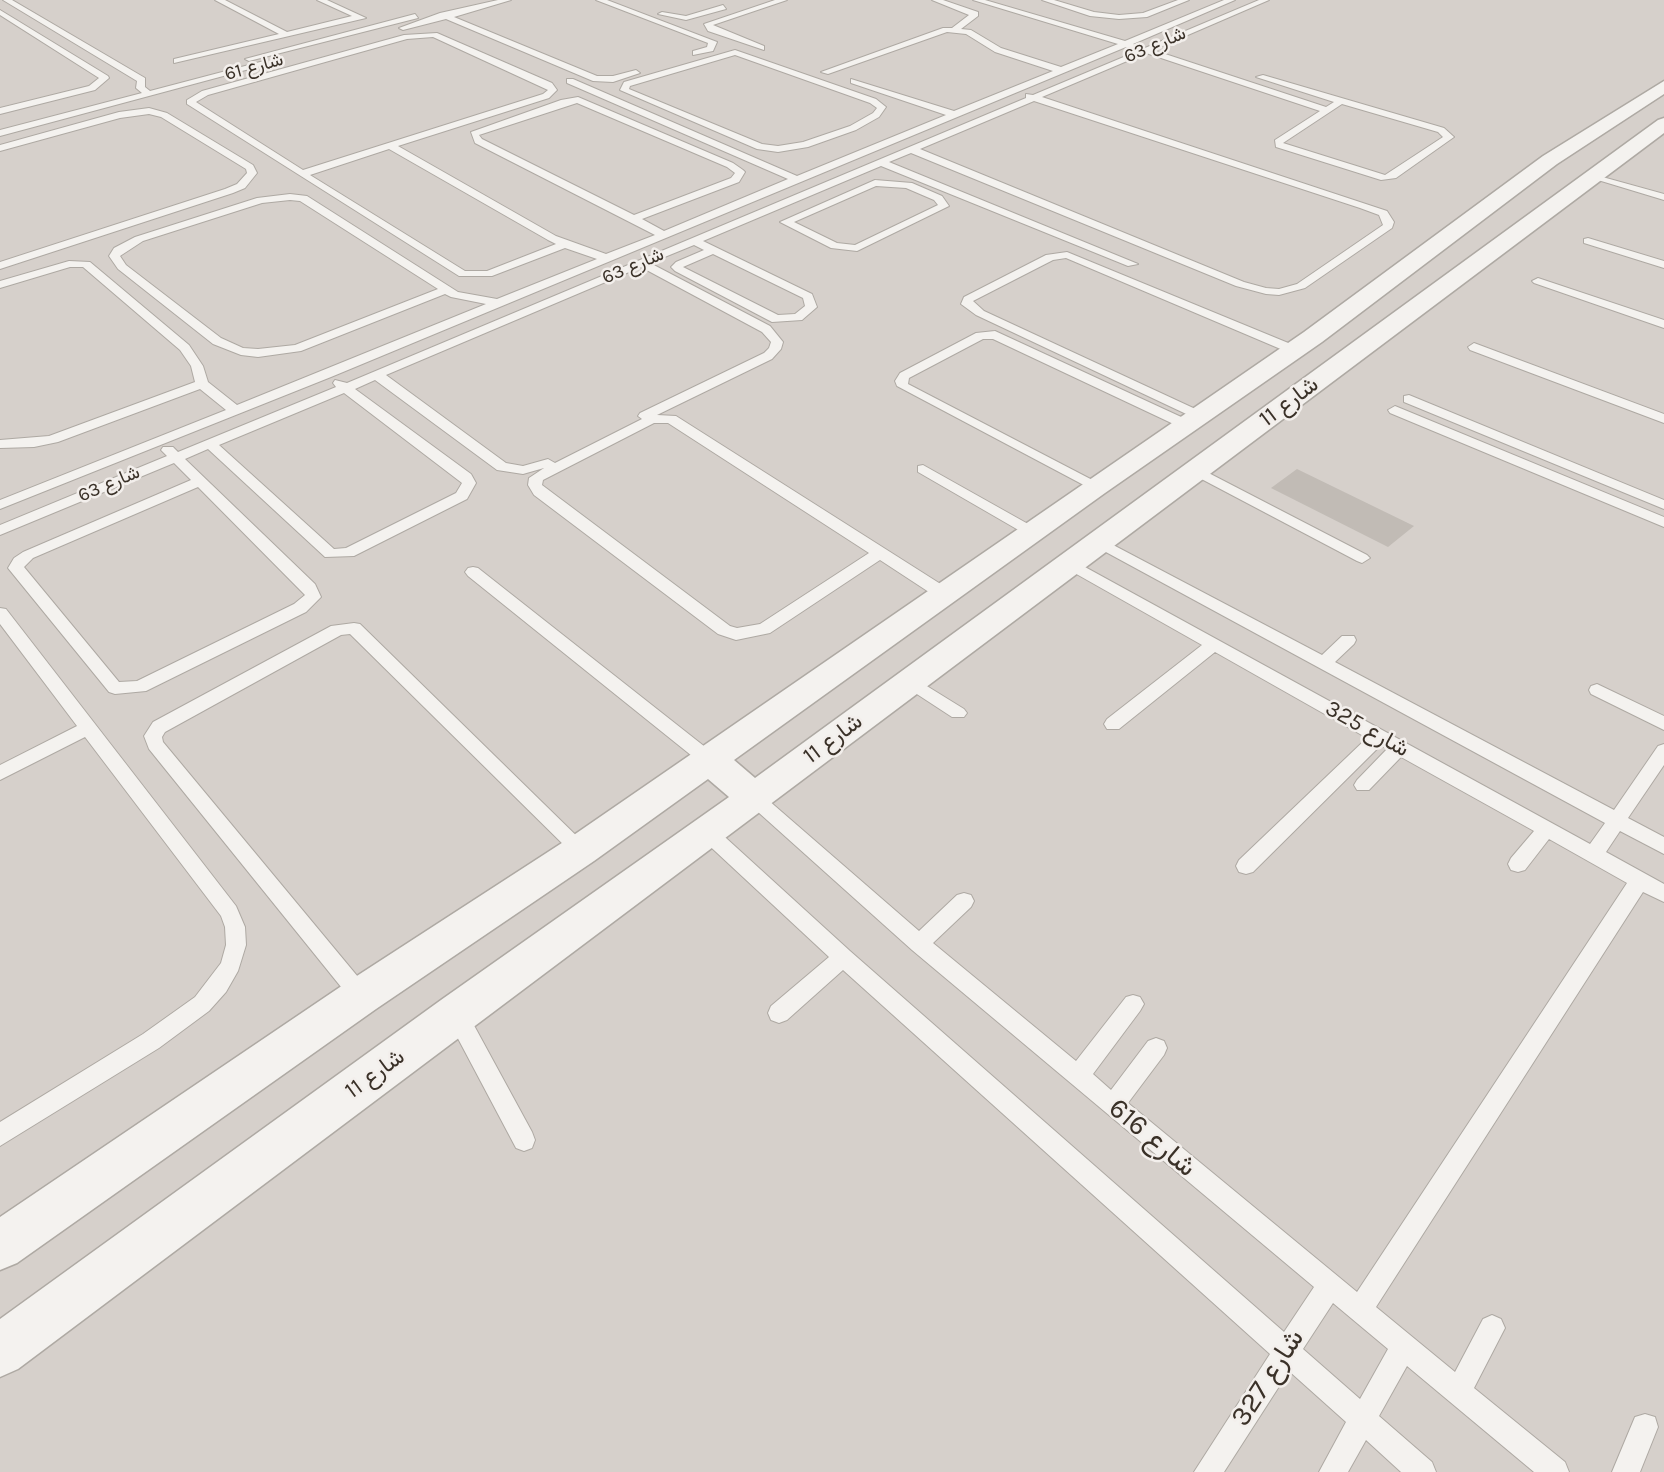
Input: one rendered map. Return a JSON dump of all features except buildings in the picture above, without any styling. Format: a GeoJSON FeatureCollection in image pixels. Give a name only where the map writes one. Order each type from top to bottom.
{"type":"FeatureCollection","features":[{"type":"Feature","properties":{"kind":"street","name":"شارع 11"},"geometry":{"type":"LineString","coordinates":[[0,1246],[361,996],[581,850],[1294,350],[1550,160],[1664,86]]}},
{"type":"Feature","properties":{"kind":"street","name":"شارع 11"},"geometry":{"type":"LineString","coordinates":[[0,1351],[456,1014],[708,833],[1591,175],[1664,124]]}},
{"type":"Feature","properties":{"kind":"street"},"geometry":{"type":"LineString","coordinates":[[708,759],[754,798]]}},
{"type":"Feature","properties":{"kind":"lane"},"geometry":{"type":"LineString","coordinates":[[7,0],[142,80],[139,88],[150,95]]}},
{"type":"Feature","properties":{"kind":"lane"},"geometry":{"type":"LineString","coordinates":[[222,0],[285,34]]}},
{"type":"Feature","properties":{"kind":"lane"},"geometry":{"type":"LineString","coordinates":[[321,0],[391,31]]}},
{"type":"Feature","properties":{"kind":"lane","name":"شارع 61"},"geometry":{"type":"LineString","coordinates":[[0,124],[476,0]]}},
{"type":"Feature","properties":{"kind":"lane","name":"شارع 61"},"geometry":{"type":"LineString","coordinates":[[0,133],[507,0]]}},
{"type":"Feature","properties":{"kind":"lane"},"geometry":{"type":"LineString","coordinates":[[434,11],[601,80],[618,78],[713,46],[708,40],[600,0]]}},
{"type":"Feature","properties":{"kind":"lane"},"geometry":{"type":"LineString","coordinates":[[622,0],[676,18],[691,17],[733,4]]}},
{"type":"Feature","properties":{"kind":"lane"},"geometry":{"type":"LineString","coordinates":[[765,50],[711,29],[708,24],[783,0]]}},
{"type":"Feature","properties":{"kind":"lane"},"geometry":{"type":"LineString","coordinates":[[936,0],[975,14],[955,30]]}},
{"type":"Feature","properties":{"kind":"lane"},"geometry":{"type":"LineString","coordinates":[[977,0],[1326,110]]}},
{"type":"Feature","properties":{"kind":"lane"},"geometry":{"type":"LineString","coordinates":[[1046,0],[1093,14],[1119,17],[1144,15],[1185,0]]}},
{"type":"Feature","properties":{"kind":"lane","name":"شارع 63"},"geometry":{"type":"LineString","coordinates":[[0,505],[327,374],[1231,0]]}},
{"type":"Feature","properties":{"kind":"lane","name":"شارع 63"},"geometry":{"type":"LineString","coordinates":[[0,530],[345,388],[1155,44],[1265,0]]}},
{"type":"Feature","properties":{"kind":"lane"},"geometry":{"type":"LineString","coordinates":[[1011,1],[1441,130],[1449,137],[1385,178],[1279,145],[1278,142],[1341,101]]}},
{"type":"Feature","properties":{"kind":"lane"},"geometry":{"type":"LineString","coordinates":[[0,12],[105,78],[92,88],[0,111]]}},
{"type":"Feature","properties":{"kind":"lane"},"geometry":{"type":"LineString","coordinates":[[177,61],[359,17]]}},
{"type":"Feature","properties":{"kind":"lane"},"geometry":{"type":"LineString","coordinates":[[429,21],[442,26]]}},
{"type":"Feature","properties":{"kind":"lane"},"geometry":{"type":"LineString","coordinates":[[825,72],[936,31],[955,30],[977,35],[998,50],[1060,71]]}},
{"type":"Feature","properties":{"kind":"lane"},"geometry":{"type":"LineString","coordinates":[[302,174],[551,93],[552,88],[434,35],[424,34],[205,93],[190,102],[302,174],[463,274],[488,274],[565,244]]}},
{"type":"Feature","properties":{"kind":"lane"},"geometry":{"type":"LineString","coordinates":[[853,128],[876,115],[882,107],[741,52],[723,54],[624,87],[633,94],[769,148],[797,147],[853,128],[865,132]]}},
{"type":"Feature","properties":{"kind":"lane"},"geometry":{"type":"LineString","coordinates":[[1193,68],[1208,61]]}},
{"type":"Feature","properties":{"kind":"lane"},"geometry":{"type":"LineString","coordinates":[[813,68],[953,114]]}},
{"type":"Feature","properties":{"kind":"lane"},"geometry":{"type":"LineString","coordinates":[[556,76],[798,180]]}},
{"type":"Feature","properties":{"kind":"lane"},"geometry":{"type":"LineString","coordinates":[[911,149],[1240,284],[1266,291],[1279,292],[1301,286],[1388,226],[1388,218],[1375,210],[1013,90]]}},
{"type":"Feature","properties":{"kind":"lane"},"geometry":{"type":"LineString","coordinates":[[632,219],[735,180],[740,172],[578,100],[564,102],[474,134],[478,141],[632,219],[662,234]]}},
{"type":"Feature","properties":{"kind":"lane"},"geometry":{"type":"LineString","coordinates":[[0,148],[119,115],[149,111],[164,115],[250,167],[252,173],[241,186],[229,191],[0,266]]}},
{"type":"Feature","properties":{"kind":"lane"},"geometry":{"type":"LineString","coordinates":[[924,127],[945,134]]}},
{"type":"Feature","properties":{"kind":"lane"},"geometry":{"type":"LineString","coordinates":[[877,137],[889,142]]}},
{"type":"Feature","properties":{"kind":"lane"},"geometry":{"type":"LineString","coordinates":[[390,146],[565,244],[606,257],[626,268]]}},
{"type":"Feature","properties":{"kind":"lane"},"geometry":{"type":"LineString","coordinates":[[880,162],[1132,264]]}},
{"type":"Feature","properties":{"kind":"lane"},"geometry":{"type":"LineString","coordinates":[[853,173],[875,183],[908,186],[938,198],[944,206],[857,248],[835,246],[786,223],[789,218],[875,183]]}},
{"type":"Feature","properties":{"kind":"lane"},"geometry":{"type":"LineString","coordinates":[[1591,175],[1664,197]]}},
{"type":"Feature","properties":{"kind":"lane"},"geometry":{"type":"LineString","coordinates":[[444,290],[315,342],[297,348],[258,353],[226,347],[217,341],[116,262],[114,256],[118,250],[139,239],[261,200],[303,198],[444,290],[468,299],[498,302],[519,314]]}},
{"type":"Feature","properties":{"kind":"lane"},"geometry":{"type":"LineString","coordinates":[[742,202],[789,218]]}},
{"type":"Feature","properties":{"kind":"lane"},"geometry":{"type":"LineString","coordinates":[[693,240],[808,296],[811,307],[799,317],[776,319],[677,267],[713,250]]}},
{"type":"Feature","properties":{"kind":"lane"},"geometry":{"type":"LineString","coordinates":[[1587,240],[1664,265]]}},
{"type":"Feature","properties":{"kind":"lane"},"geometry":{"type":"LineString","coordinates":[[1193,420],[979,313],[966,302],[971,296],[1050,257],[1067,255],[1294,350]]}},
{"type":"Feature","properties":{"kind":"lane"},"geometry":{"type":"LineString","coordinates":[[377,374],[502,467],[523,470],[546,464],[768,356],[775,349],[777,342],[766,329],[641,262]]}},
{"type":"Feature","properties":{"kind":"lane"},"geometry":{"type":"LineString","coordinates":[[0,285],[69,264],[86,264],[185,348],[197,366],[202,383],[235,410]]}},
{"type":"Feature","properties":{"kind":"lane"},"geometry":{"type":"LineString","coordinates":[[1538,281],[1664,324]]}},
{"type":"Feature","properties":{"kind":"lane"},"geometry":{"type":"LineString","coordinates":[[1096,487],[909,389],[901,381],[904,376],[980,336],[995,335],[1193,420]]}},
{"type":"Feature","properties":{"kind":"lane"},"geometry":{"type":"LineString","coordinates":[[1474,347],[1664,419]]}},
{"type":"Feature","properties":{"kind":"lane"},"geometry":{"type":"LineString","coordinates":[[209,443],[330,554],[349,553],[462,496],[469,483],[466,477],[327,374]]}},
{"type":"Feature","properties":{"kind":"lane"},"geometry":{"type":"LineString","coordinates":[[0,444],[53,439],[202,383]]}},
{"type":"Feature","properties":{"kind":"lane"},"geometry":{"type":"LineString","coordinates":[[1409,399],[1664,505]]}},
{"type":"Feature","properties":{"kind":"lane"},"geometry":{"type":"LineString","coordinates":[[1395,410],[1664,522]]}},
{"type":"Feature","properties":{"kind":"lane"},"geometry":{"type":"LineString","coordinates":[[880,554],[764,629],[736,634],[724,630],[539,492],[535,485],[536,478],[644,422],[662,417],[677,423],[944,594]]}},
{"type":"Feature","properties":{"kind":"lane"},"geometry":{"type":"LineString","coordinates":[[158,441],[200,481],[310,588],[313,597],[300,608],[140,687],[115,688],[16,568],[19,561],[28,555],[200,481]]}},
{"type":"Feature","properties":{"kind":"lane"},"geometry":{"type":"LineString","coordinates":[[923,469],[1032,532]]}},
{"type":"Feature","properties":{"kind":"lane"},"geometry":{"type":"LineString","coordinates":[[1197,471],[1362,558]]}},
{"type":"Feature","properties":{"kind":"lane","name":"شارع 325"},"geometry":{"type":"LineString","coordinates":[[1098,542],[1664,846]]}},
{"type":"Feature","properties":{"kind":"lane","name":"شارع 325"},"geometry":{"type":"LineString","coordinates":[[1069,564],[1664,894]]}},
{"type":"Feature","properties":{"kind":"lane"},"geometry":{"type":"LineString","coordinates":[[473,572],[708,759]]}},
{"type":"Feature","properties":{"kind":"lane"},"geometry":{"type":"LineString","coordinates":[[0,613],[229,912],[235,927],[236,945],[231,965],[219,985],[202,1004],[151,1041],[0,1135]]}},
{"type":"Feature","properties":{"kind":"lane"},"geometry":{"type":"LineString","coordinates":[[361,996],[155,744],[153,736],[159,727],[337,630],[354,628],[581,850]]}},
{"type":"Feature","properties":{"kind":"lane"},"geometry":{"type":"LineString","coordinates":[[1322,664],[1348,640]]}},
{"type":"Feature","properties":{"kind":"lane"},"geometry":{"type":"LineString","coordinates":[[1113,724],[1213,645]]}},
{"type":"Feature","properties":{"kind":"lane"},"geometry":{"type":"LineString","coordinates":[[909,681],[958,713]]}},
{"type":"Feature","properties":{"kind":"lane"},"geometry":{"type":"LineString","coordinates":[[1597,690],[1664,724]]}},
{"type":"Feature","properties":{"kind":"lane"},"geometry":{"type":"LineString","coordinates":[[0,773],[88,728]]}},
{"type":"Feature","properties":{"kind":"lane"},"geometry":{"type":"LineString","coordinates":[[1246,866],[1380,736]]}},
{"type":"Feature","properties":{"kind":"lane"},"geometry":{"type":"LineString","coordinates":[[1363,785],[1400,747]]}},
{"type":"Feature","properties":{"kind":"lane"},"geometry":{"type":"LineString","coordinates":[[1594,854],[1664,751]]}},
{"type":"Feature","properties":{"kind":"lane","name":"شارع 616"},"geometry":{"type":"LineString","coordinates":[[754,798],[919,944],[1555,1472]]}},
{"type":"Feature","properties":{"kind":"lane"},"geometry":{"type":"LineString","coordinates":[[1518,864],[1547,828]]}},
{"type":"Feature","properties":{"kind":"lane"},"geometry":{"type":"LineString","coordinates":[[708,833],[843,957],[1422,1472]]}},
{"type":"Feature","properties":{"kind":"lane"},"geometry":{"type":"LineString","coordinates":[[1360,1310],[1640,880]]}},
{"type":"Feature","properties":{"kind":"lane"},"geometry":{"type":"LineString","coordinates":[[919,944],[964,901]]}},
{"type":"Feature","properties":{"kind":"lane"},"geometry":{"type":"LineString","coordinates":[[779,1013],[843,957]]}},
{"type":"Feature","properties":{"kind":"lane"},"geometry":{"type":"LineString","coordinates":[[1078,1076],[1133,1004]]}},
{"type":"Feature","properties":{"kind":"lane"},"geometry":{"type":"LineString","coordinates":[[456,1014],[524,1140]]}},
{"type":"Feature","properties":{"kind":"lane"},"geometry":{"type":"LineString","coordinates":[[1113,1105],[1156,1048]]}},
{"type":"Feature","properties":{"kind":"lane","name":"شارع 327"},"geometry":{"type":"LineString","coordinates":[[1208,1472],[1285,1350],[1330,1285]]}},
{"type":"Feature","properties":{"kind":"lane"},"geometry":{"type":"LineString","coordinates":[[1458,1392],[1492,1328]]}},
{"type":"Feature","properties":{"kind":"lane"},"geometry":{"type":"LineString","coordinates":[[1333,1472],[1404,1346]]}},
{"type":"Feature","properties":{"kind":"lane"},"geometry":{"type":"LineString","coordinates":[[1626,1472],[1645,1427]]}},
{"type":"Feature","properties":{"kind":"shaded area"},"geometry":{"type":"Polygon","coordinates":[[[0,0],[1664,0],[1664,1472],[0,1472],[0,0]]]}}]}
